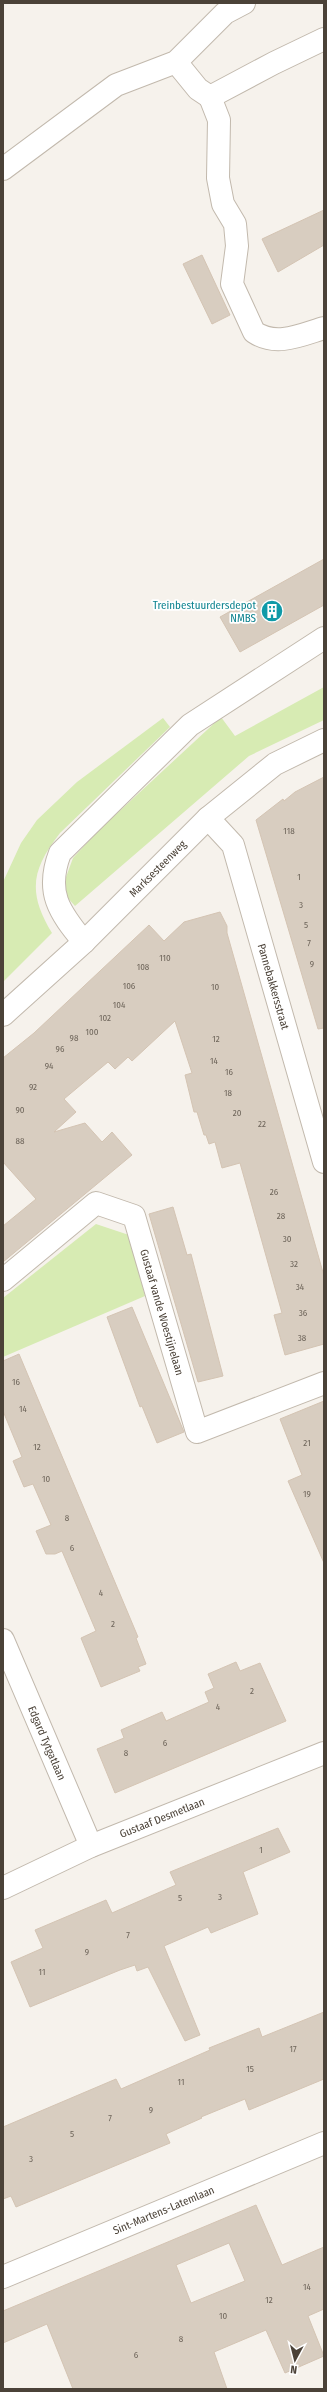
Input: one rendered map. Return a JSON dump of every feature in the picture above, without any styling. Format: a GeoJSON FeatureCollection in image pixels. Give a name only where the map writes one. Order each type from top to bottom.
{"type":"FeatureCollection","features":[{"type":"Feature","properties":{"kind":"street"},"geometry":{"type":"LineString","coordinates":[[3,169],[116,85],[176,62],[225,13],[244,3]]}},
{"type":"Feature","properties":{"kind":"street"},"geometry":{"type":"LineString","coordinates":[[210,96],[324,39]]}},
{"type":"Feature","properties":{"kind":"street"},"geometry":{"type":"LineString","coordinates":[[176,62],[198,89],[210,96],[219,120],[218,178],[223,204],[235,224],[237,246],[232,284],[254,332],[260,336],[274,340],[293,338],[324,328]]}},
{"type":"Feature","properties":{"kind":"street"},"geometry":{"type":"LineString","coordinates":[[84,942],[65,919],[56,902],[53,885],[54,868],[60,853],[190,725],[324,638]]}},
{"type":"Feature","properties":{"kind":"street","name":"Marksesteenweg"},"geometry":{"type":"LineString","coordinates":[[3,1015],[84,942],[208,818],[275,764],[324,740]]}},
{"type":"Feature","properties":{"kind":"street","name":"Pannebakkersstraat"},"geometry":{"type":"LineString","coordinates":[[208,818],[232,845],[324,1162]]}},
{"type":"Feature","properties":{"kind":"street","name":"Gustaaf vande Woestijnelaan"},"geometry":{"type":"LineString","coordinates":[[3,1280],[96,1203],[134,1216],[197,1432],[324,1383]]}},
{"type":"Feature","properties":{"kind":"street","name":"Edgard Tytgatlaan"},"geometry":{"type":"LineString","coordinates":[[3,1640],[91,1846]]}},
{"type":"Feature","properties":{"kind":"street","name":"Gustaaf Desmetlaan"},"geometry":{"type":"LineString","coordinates":[[3,1888],[91,1846],[324,1753]]}},
{"type":"Feature","properties":{"kind":"street","name":"Sint-Martens-Latemlaan"},"geometry":{"type":"LineString","coordinates":[[3,2277],[324,2143]]}},
{"type":"Feature","properties":{"kind":"green space"},"geometry":{"type":"Polygon","coordinates":[[[324,687],[324,720],[249,756],[75,906],[66,896],[66,877],[73,858],[98,831],[221,717],[235,736],[324,687]]]}},
{"type":"Feature","properties":{"kind":"green space"},"geometry":{"type":"Polygon","coordinates":[[[163,718],[170,727],[60,833],[43,858],[36,881],[36,893],[44,918],[52,933],[3,982],[3,882],[21,843],[37,820],[77,782],[163,718]]]}},
{"type":"Feature","properties":{"kind":"green space"},"geometry":{"type":"Polygon","coordinates":[[[96,1224],[129,1235],[145,1296],[3,1357],[3,1298],[96,1224]]]}},
{"type":"Feature","properties":{"kind":"building"},"geometry":{"type":"Polygon","coordinates":[[[324,210],[324,245],[278,272],[262,239],[324,210]]]}},
{"type":"Feature","properties":{"kind":"building"},"geometry":{"type":"Polygon","coordinates":[[[202,255],[230,315],[212,324],[183,264],[202,255]]]}},
{"type":"Feature","properties":{"kind":"building","name":"Treinbestuurdersdepot NMBS"},"geometry":{"type":"Polygon","coordinates":[[[324,559],[324,605],[240,652],[220,617],[324,559]]]}},
{"type":"Feature","properties":{"kind":"building"},"geometry":{"type":"Polygon","coordinates":[[[324,777],[324,1028],[318,1029],[256,820],[283,799],[284,801],[295,792],[324,777]]]}},
{"type":"Feature","properties":{"kind":"building"},"geometry":{"type":"Polygon","coordinates":[[[220,912],[227,926],[227,933],[324,1276],[324,1344],[285,1355],[274,1315],[282,1313],[240,1163],[222,1168],[215,1142],[209,1144],[206,1135],[204,1135],[197,1112],[194,1112],[185,1075],[192,1073],[175,1021],[132,1061],[128,1057],[115,1069],[108,1062],[64,1099],[76,1112],[54,1132],[85,1123],[102,1142],[112,1132],[132,1155],[3,1262],[3,1226],[36,1199],[3,1162],[3,1058],[34,1033],[149,925],[164,941],[184,922],[220,912]]]}},
{"type":"Feature","properties":{"kind":"building"},"geometry":{"type":"Polygon","coordinates":[[[173,1207],[187,1255],[191,1254],[223,1376],[198,1382],[149,1214],[173,1207]]]}},
{"type":"Feature","properties":{"kind":"building"},"geometry":{"type":"Polygon","coordinates":[[[132,1307],[184,1432],[157,1443],[142,1406],[140,1407],[107,1317],[132,1307]]]}},
{"type":"Feature","properties":{"kind":"building"},"geometry":{"type":"Polygon","coordinates":[[[19,1354],[138,1637],[136,1638],[146,1664],[138,1667],[140,1671],[101,1687],[81,1638],[96,1631],[62,1551],[55,1554],[46,1554],[36,1531],[51,1525],[33,1484],[24,1487],[13,1461],[22,1457],[3,1411],[3,1361],[19,1354]]]}},
{"type":"Feature","properties":{"kind":"building"},"geometry":{"type":"Polygon","coordinates":[[[324,1401],[324,1563],[288,1481],[302,1475],[280,1419],[324,1401]]]}},
{"type":"Feature","properties":{"kind":"building"},"geometry":{"type":"Polygon","coordinates":[[[236,1662],[240,1671],[260,1663],[286,1721],[115,1793],[97,1749],[124,1738],[121,1730],[162,1712],[166,1721],[209,1702],[205,1692],[214,1688],[208,1674],[236,1662]]]}},
{"type":"Feature","properties":{"kind":"building"},"geometry":{"type":"Polygon","coordinates":[[[278,1828],[290,1852],[243,1872],[258,1914],[211,1933],[208,1927],[164,1946],[200,2035],[185,2041],[148,1967],[137,1971],[135,1965],[120,1970],[30,2007],[11,1962],[43,1948],[35,1930],[106,1900],[112,1913],[176,1885],[170,1872],[278,1828]]]}},
{"type":"Feature","properties":{"kind":"building"},"geometry":{"type":"Polygon","coordinates":[[[324,2012],[324,2079],[249,2110],[245,2099],[201,2117],[202,2118],[166,2134],[170,2143],[16,2207],[11,2196],[3,2199],[3,2127],[116,2079],[121,2089],[210,2050],[209,2048],[259,2028],[262,2037],[324,2012]]]}},
{"type":"Feature","properties":{"kind":"building"},"geometry":{"type":"Polygon","coordinates":[[[256,2205],[282,2265],[324,2247],[324,2309],[308,2316],[324,2356],[285,2373],[266,2330],[214,2352],[227,2389],[73,2389],[47,2324],[3,2343],[3,2311],[256,2205]],[[229,2243],[176,2265],[191,2303],[245,2281],[229,2243]]]}},
{"type":"Feature","properties":{"kind":"place","name":"Treinbestuurdersdepot NMBS"},"geometry":{"type":"Point","coordinates":[272,611]}}]}
